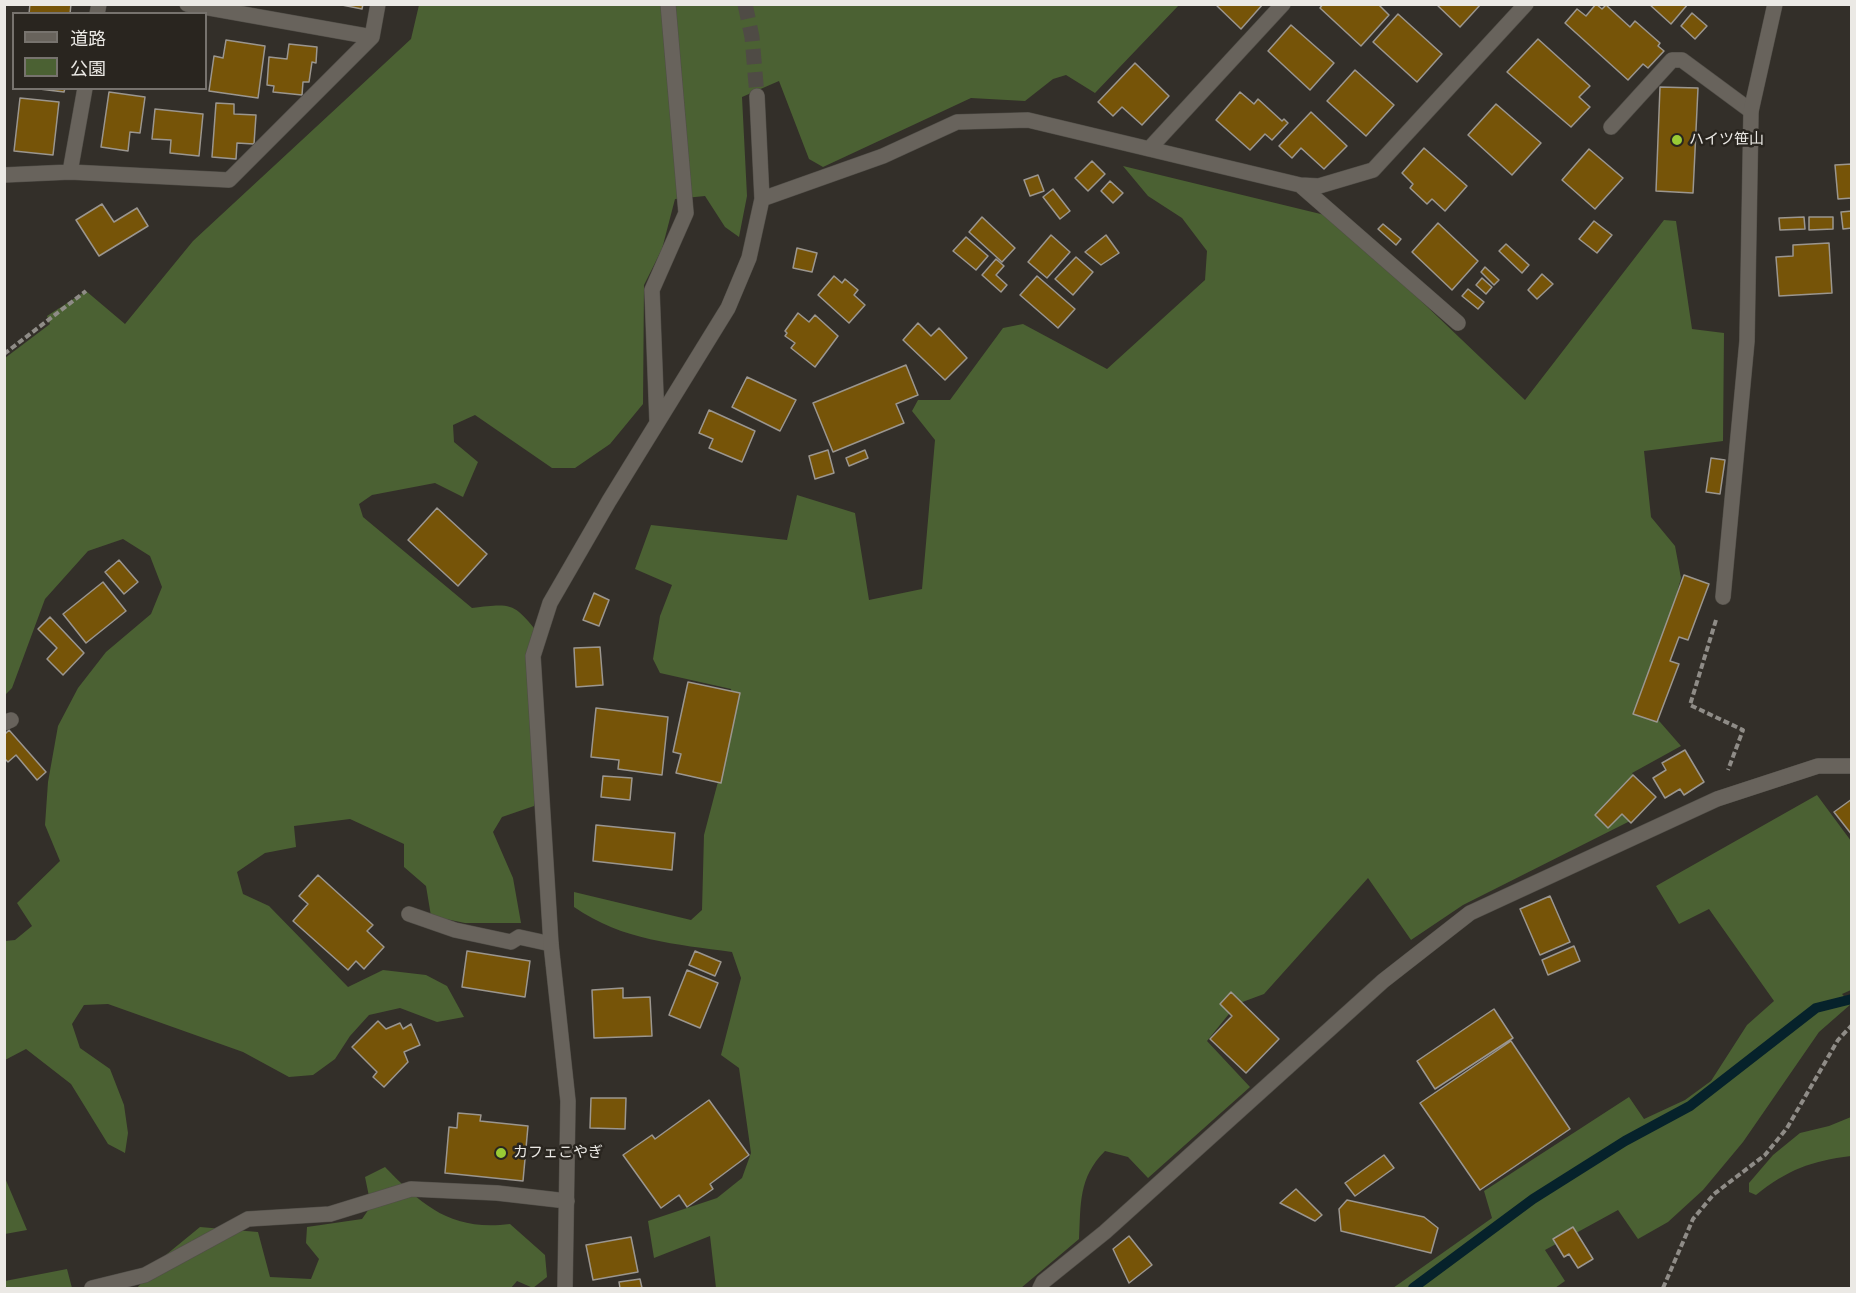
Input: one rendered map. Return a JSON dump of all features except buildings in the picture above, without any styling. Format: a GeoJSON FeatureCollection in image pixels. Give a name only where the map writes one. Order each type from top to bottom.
{"type":"FeatureCollection","features":[{"type":"Feature","properties":{"kind":"street"},"geometry":{"type":"LineString","coordinates":[[187,4],[372,37]]}},
{"type":"Feature","properties":{"kind":"street"},"geometry":{"type":"LineString","coordinates":[[4,176],[70,172],[230,180],[372,37],[378,4]]}},
{"type":"Feature","properties":{"kind":"street"},"geometry":{"type":"LineString","coordinates":[[657,422],[652,290],[686,213],[668,4]]}},
{"type":"Feature","properties":{"kind":"street"},"geometry":{"type":"LineString","coordinates":[[1149,149],[1283,4]]}},
{"type":"Feature","properties":{"kind":"street"},"geometry":{"type":"LineString","coordinates":[[762,199],[883,156],[957,122],[1028,120],[1300,185],[1319,186],[1373,170],[1526,4]]}},
{"type":"Feature","properties":{"kind":"street"},"geometry":{"type":"LineString","coordinates":[[1723,597],[1747,341],[1751,111],[1775,4]]}},
{"type":"Feature","properties":{"kind":"street"},"geometry":{"type":"LineString","coordinates":[[1611,127],[1672,60],[1682,60],[1751,111]]}},
{"type":"Feature","properties":{"kind":"street"},"geometry":{"type":"LineString","coordinates":[[70,172],[84,90]]}},
{"type":"Feature","properties":{"kind":"street"},"geometry":{"type":"LineString","coordinates":[[565,1288],[568,1101],[551,944],[532,656],[550,603],[657,422],[728,308],[749,258],[762,199],[757,96]]}},
{"type":"Feature","properties":{"kind":"street"},"geometry":{"type":"LineString","coordinates":[[1300,185],[1458,323]]}},
{"type":"Feature","properties":{"kind":"street"},"geometry":{"type":"LineString","coordinates":[[1040,1288],[1043,1282],[1105,1232],[1383,981],[1470,913],[1717,799],[1818,766],[1851,766]]}},
{"type":"Feature","properties":{"kind":"street"},"geometry":{"type":"LineString","coordinates":[[409,914],[477,935],[511,942],[519,937],[551,944]]}},
{"type":"Feature","properties":{"kind":"street"},"geometry":{"type":"LineString","coordinates":[[92,1288],[145,1275],[248,1219],[330,1214],[411,1189],[497,1192],[567,1202]]}},
{"type":"Feature","properties":{"kind":"path"},"geometry":{"type":"LineString","coordinates":[[4,354],[86,291]]}},
{"type":"Feature","properties":{"kind":"path"},"geometry":{"type":"LineString","coordinates":[[1717,799],[1743,730],[1690,705],[1723,597]]}},
{"type":"Feature","properties":{"kind":"path"},"geometry":{"type":"LineString","coordinates":[[1663,1288],[1693,1219],[1714,1194],[1765,1155],[1787,1128],[1838,1040],[1851,1025]]}},
{"type":"Feature","properties":{"kind":"green space"},"geometry":{"type":"Polygon","coordinates":[[[419,5],[1179,5],[1095,93],[1066,75],[1053,79],[1025,101],[971,98],[823,167],[809,159],[779,81],[742,97],[747,196],[739,237],[725,227],[705,196],[675,199],[662,249],[644,285],[643,404],[610,444],[575,468],[552,468],[475,415],[453,425],[454,442],[478,462],[463,497],[435,483],[372,495],[359,504],[363,517],[472,608],[505,606],[512,608],[525,617],[541,637],[534,806],[502,817],[493,832],[513,878],[521,923],[465,923],[431,916],[426,886],[404,867],[404,844],[350,819],[294,826],[296,847],[265,853],[237,872],[243,894],[269,906],[348,987],[383,970],[426,975],[447,986],[464,1017],[437,1022],[400,1008],[369,1015],[350,1036],[335,1059],[313,1075],[289,1077],[243,1052],[108,1004],[84,1005],[72,1024],[80,1048],[110,1069],[124,1105],[128,1133],[125,1153],[108,1144],[71,1084],[26,1049],[5,1060],[5,941],[15,940],[32,926],[17,903],[60,861],[45,825],[48,782],[58,726],[78,688],[106,652],[151,614],[162,587],[150,556],[123,539],[88,551],[45,599],[12,688],[5,695],[5,358],[50,324],[47,316],[86,291],[125,324],[193,241],[411,39],[419,5]]]}},
{"type":"Feature","properties":{"kind":"green space"},"geometry":{"type":"Polygon","coordinates":[[[1123,166],[1333,217],[1525,400],[1664,220],[1676,221],[1692,329],[1724,333],[1723,441],[1644,451],[1651,517],[1675,546],[1681,578],[1646,706],[1681,746],[1632,773],[1647,797],[1634,819],[1463,905],[1411,940],[1368,878],[1264,994],[1237,1004],[1207,1041],[1250,1087],[1148,1178],[1128,1157],[1105,1151],[1096,1161],[1085,1181],[1079,1239],[1021,1288],[716,1288],[710,1236],[654,1258],[648,1221],[717,1198],[742,1178],[751,1153],[739,1068],[721,1055],[741,978],[732,952],[670,943],[631,934],[611,927],[574,907],[574,892],[691,920],[702,910],[704,835],[736,713],[731,689],[660,673],[653,659],[660,616],[672,585],[635,569],[651,525],[787,540],[797,495],[855,513],[869,600],[922,589],[935,440],[912,411],[918,400],[950,400],[1003,328],[1023,324],[1107,369],[1205,280],[1207,251],[1182,218],[1148,196],[1123,166]]]}},
{"type":"Feature","properties":{"kind":"green space"},"geometry":{"type":"Polygon","coordinates":[[[1817,795],[1851,841],[1851,990],[1842,994],[1851,1004],[1819,1032],[1743,1142],[1703,1190],[1668,1222],[1638,1239],[1618,1210],[1545,1250],[1565,1281],[1555,1288],[1393,1288],[1492,1218],[1484,1191],[1629,1097],[1644,1119],[1685,1100],[1711,1081],[1747,1025],[1774,1001],[1709,909],[1679,924],[1656,886],[1817,795]]]}},
{"type":"Feature","properties":{"kind":"green space"},"geometry":{"type":"Polygon","coordinates":[[[1851,1117],[1851,1156],[1800,1168],[1778,1179],[1756,1195],[1749,1192],[1749,1183],[1773,1155],[1800,1133],[1829,1126],[1851,1117]]]}},
{"type":"Feature","properties":{"kind":"green space"},"geometry":{"type":"Polygon","coordinates":[[[385,1167],[426,1204],[455,1220],[471,1224],[510,1224],[545,1255],[547,1277],[533,1288],[517,1281],[511,1288],[137,1288],[167,1254],[200,1227],[258,1232],[270,1277],[311,1279],[319,1259],[306,1243],[307,1227],[362,1219],[371,1206],[365,1177],[385,1167]]]}},
{"type":"Feature","properties":{"kind":"green space"},"geometry":{"type":"Polygon","coordinates":[[[5,1178],[27,1230],[5,1234],[5,1178]]]}},
{"type":"Feature","properties":{"kind":"green space"},"geometry":{"type":"Polygon","coordinates":[[[67,1269],[72,1288],[5,1288],[5,1281],[67,1269]]]}},
{"type":"Feature","properties":{"kind":"waterway"},"geometry":{"type":"LineString","coordinates":[[1413,1288],[1533,1199],[1625,1141],[1690,1106],[1816,1008],[1852,999]]}},
{"type":"Feature","properties":{"kind":"tunnel"},"geometry":{"type":"LineString","coordinates":[[745,4],[752,37],[757,96]]}},
{"type":"Feature","properties":{"kind":"place","name":"ハイツ笹山"},"geometry":{"type":"Point","coordinates":[1677,140]}},
{"type":"Feature","properties":{"kind":"place","name":"カフェこやぎ"},"geometry":{"type":"Point","coordinates":[501,1153]}}]}
